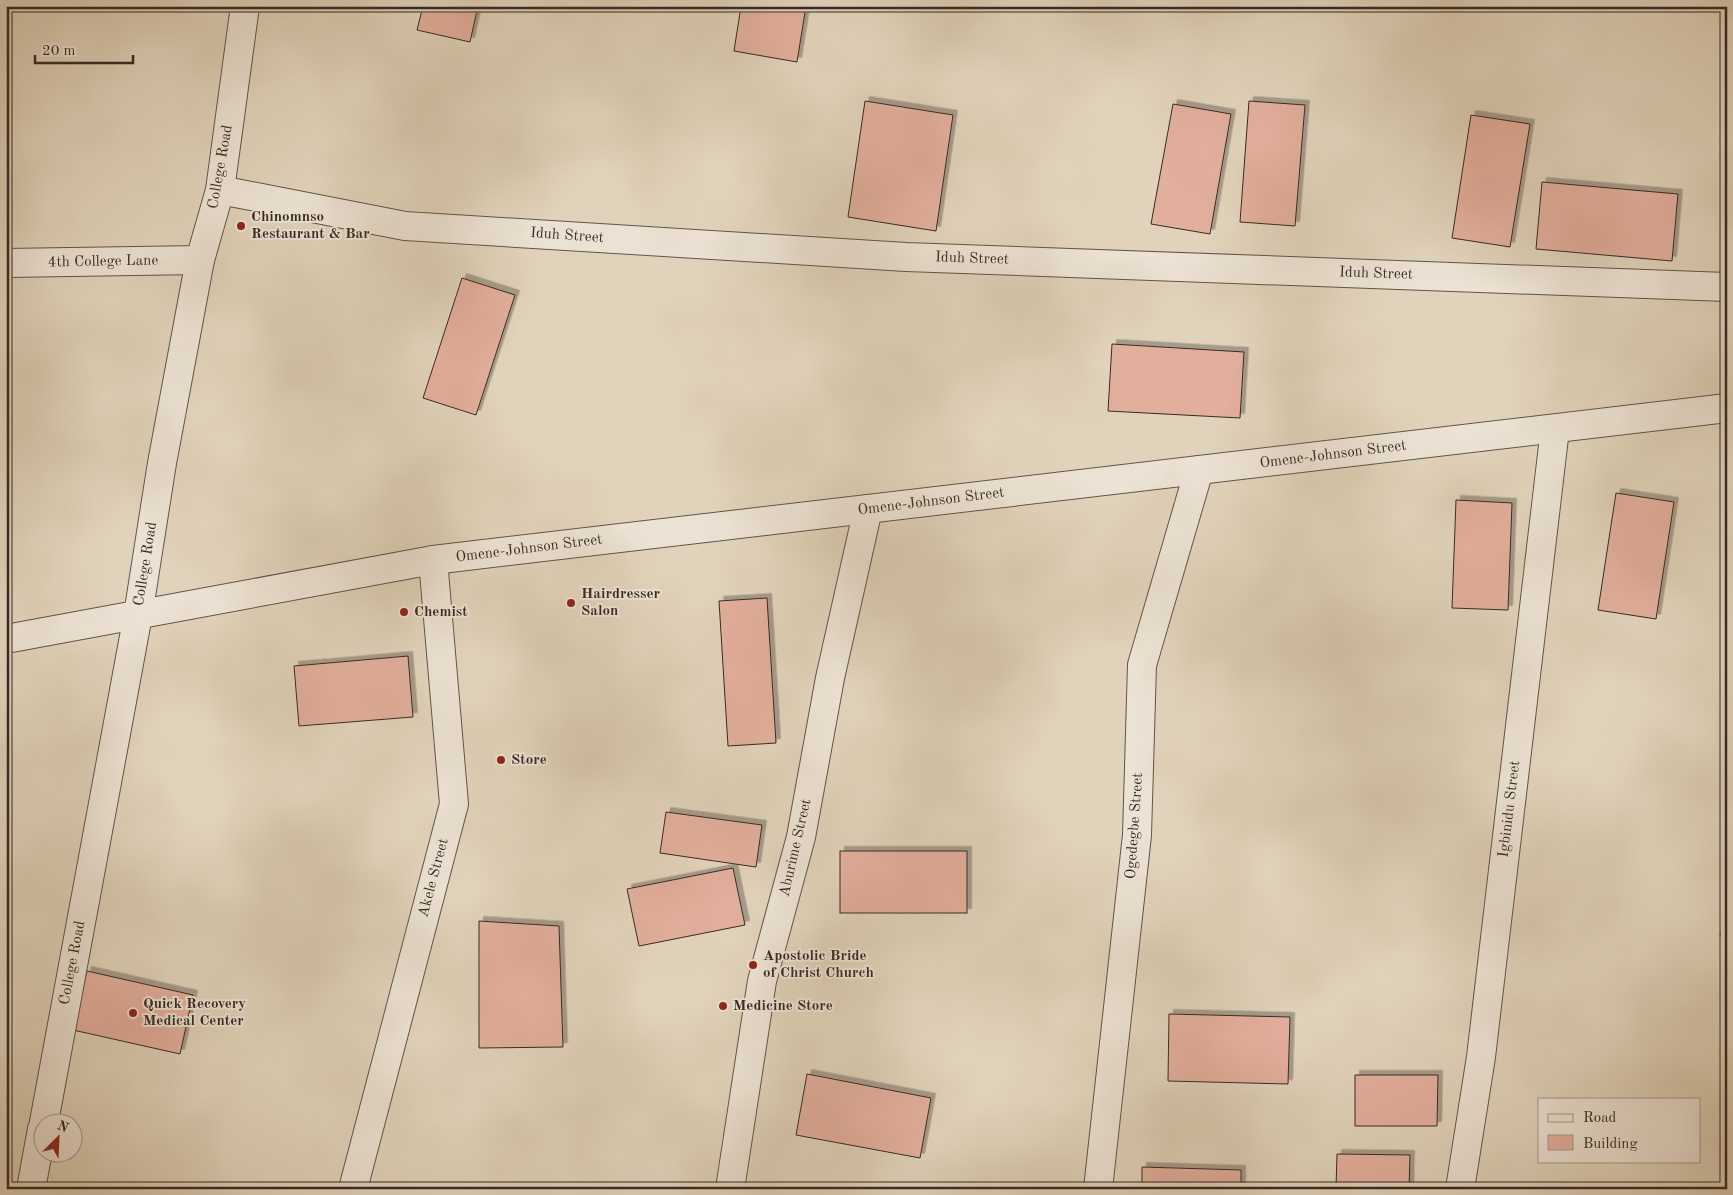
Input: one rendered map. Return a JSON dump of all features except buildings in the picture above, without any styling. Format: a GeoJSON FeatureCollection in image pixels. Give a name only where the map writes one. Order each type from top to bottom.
{"type":"FeatureCollection","features":[{"type":"Feature","properties":{"kind":"street","name":"College Road"},"geometry":{"type":"LineString","coordinates":[[46,1112],[138,616],[162,463],[200,260],[220,190],[245,6]]}},
{"type":"Feature","properties":{"kind":"street","name":"Iduh Street"},"geometry":{"type":"LineString","coordinates":[[220,190],[405,226],[906,257],[1727,287]]}},
{"type":"Feature","properties":{"kind":"street","name":"4th College Lane"},"geometry":{"type":"LineString","coordinates":[[6,263],[200,260]]}},
{"type":"Feature","properties":{"kind":"street","name":"Omene-Johnson Street"},"geometry":{"type":"LineString","coordinates":[[6,639],[433,560],[1727,408]]}},
{"type":"Feature","properties":{"kind":"street","name":"Igbinidu Street"},"geometry":{"type":"LineString","coordinates":[[1460,1189],[1481,1057],[1555,429]]}},
{"type":"Feature","properties":{"kind":"street","name":"Ogedegbe Street"},"geometry":{"type":"LineString","coordinates":[[1098,1189],[1137,835],[1142,665],[1199,470]]}},
{"type":"Feature","properties":{"kind":"street","name":"Aburime Street"},"geometry":{"type":"LineString","coordinates":[[730,1189],[762,981],[801,837],[830,678],[868,509]]}},
{"type":"Feature","properties":{"kind":"street","name":"Akele Street"},"geometry":{"type":"LineString","coordinates":[[353,1189],[454,804],[433,560]]}},
{"type":"Feature","properties":{"kind":"street"},"geometry":{"type":"LineString","coordinates":[[31,1189],[36,1162]]}},
{"type":"Feature","properties":{"kind":"place","name":"Chinomnso Restaurant & Bar"},"geometry":{"type":"Point","coordinates":[241,226]}},
{"type":"Feature","properties":{"kind":"place","name":"Hairdresser Salon"},"geometry":{"type":"Point","coordinates":[571,603]}},
{"type":"Feature","properties":{"kind":"place","name":"Chemist"},"geometry":{"type":"Point","coordinates":[404,612]}},
{"type":"Feature","properties":{"kind":"place","name":"Store"},"geometry":{"type":"Point","coordinates":[501,760]}},
{"type":"Feature","properties":{"kind":"place","name":"Apostolic Bride of Christ Church"},"geometry":{"type":"Point","coordinates":[753,965]}},
{"type":"Feature","properties":{"kind":"place","name":"Medicine Store"},"geometry":{"type":"Point","coordinates":[723,1006]}},
{"type":"Feature","properties":{"kind":"place","name":"Quick Recovery Medical Center"},"geometry":{"type":"Point","coordinates":[133,1013]}}]}
